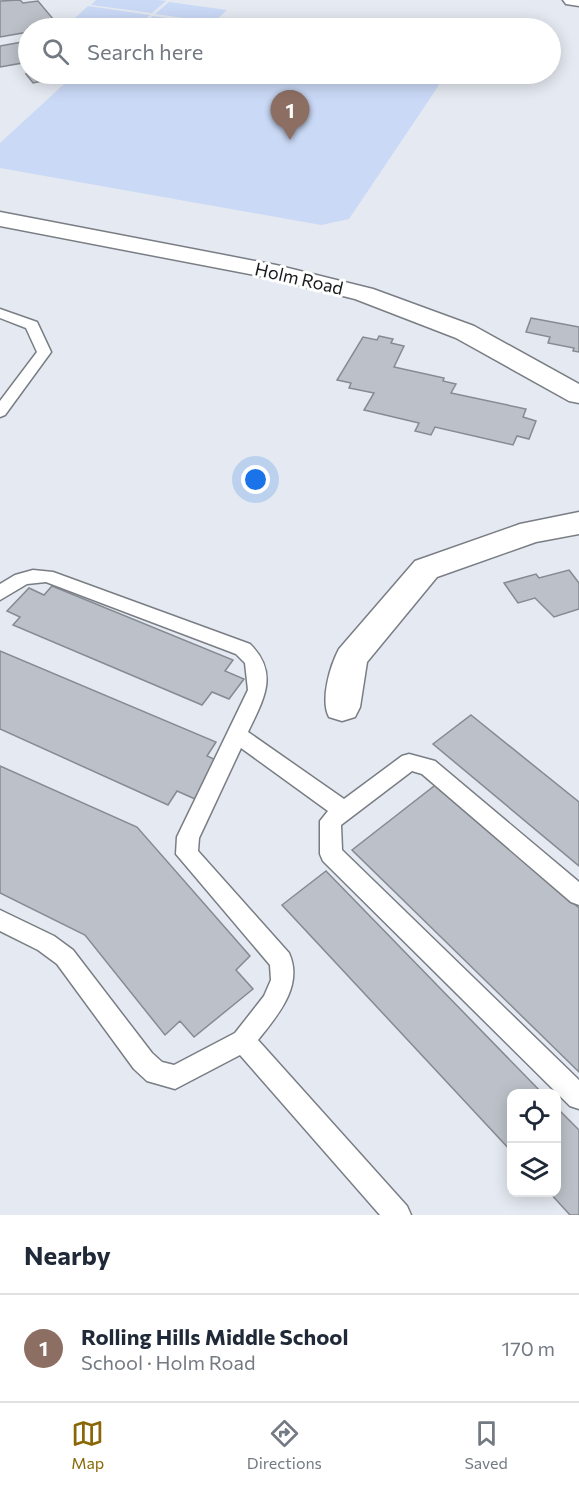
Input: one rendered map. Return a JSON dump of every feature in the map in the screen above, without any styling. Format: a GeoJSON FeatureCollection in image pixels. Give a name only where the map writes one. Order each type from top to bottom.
{"type":"FeatureCollection","features":[{"type":"Feature","properties":{"kind":"street"},"geometry":{"type":"LineString","coordinates":[[572,0],[579,1]]}},
{"type":"Feature","properties":{"kind":"street","name":"Holm Road"},"geometry":{"type":"LineString","coordinates":[[0,219],[276,272],[364,294],[465,332],[579,395]]}},
{"type":"Feature","properties":{"kind":"street"},"geometry":{"type":"LineString","coordinates":[[342,707],[351,658],[426,569],[531,532],[579,523]]}},
{"type":"Feature","properties":{"kind":"lane"},"geometry":{"type":"LineString","coordinates":[[0,313],[32,325],[44,352],[0,412]]}},
{"type":"Feature","properties":{"kind":"lane"},"geometry":{"type":"LineString","coordinates":[[0,594],[11,583],[27,576],[46,576],[243,649],[254,660],[258,690],[188,837],[187,854],[281,961],[283,980],[272,1004],[243,1041],[175,1077],[156,1072],[143,1060],[65,957],[46,943],[0,920]]}},
{"type":"Feature","properties":{"kind":"lane"},"geometry":{"type":"LineString","coordinates":[[237,735],[344,811]]}},
{"type":"Feature","properties":{"kind":"lane"},"geometry":{"type":"LineString","coordinates":[[579,895],[428,767],[409,762],[330,821],[331,854],[579,1097]]}},
{"type":"Feature","properties":{"kind":"lane"},"geometry":{"type":"LineString","coordinates":[[243,1041],[398,1215]]}},
{"type":"Feature","properties":{"kind":"shaded area"},"geometry":{"type":"Polygon","coordinates":[[[96,0],[166,1],[152,13],[91,5],[96,0]]]}},
{"type":"Feature","properties":{"kind":"shaded area"},"geometry":{"type":"Polygon","coordinates":[[[169,2],[227,10],[218,18],[184,18],[155,14],[169,2]]]}},
{"type":"Feature","properties":{"kind":"shaded area"},"geometry":{"type":"Polygon","coordinates":[[[88,6],[150,15],[147,18],[75,18],[88,6]]]}},
{"type":"Feature","properties":{"kind":"shaded area"},"geometry":{"type":"Polygon","coordinates":[[[64,84],[439,85],[349,219],[321,225],[0,168],[0,143],[64,84]]]}},
{"type":"Feature","properties":{"kind":"building"},"geometry":{"type":"Polygon","coordinates":[[[20,0],[23,3],[38,1],[52,18],[18,18],[18,34],[0,37],[0,1],[20,0]]]}},
{"type":"Feature","properties":{"kind":"building"},"geometry":{"type":"Polygon","coordinates":[[[18,43],[18,64],[0,67],[0,46],[18,43]]]}},
{"type":"Feature","properties":{"kind":"building"},"geometry":{"type":"Polygon","coordinates":[[[531,318],[579,327],[579,352],[573,351],[574,348],[548,343],[550,337],[526,332],[531,318]]]}},
{"type":"Feature","properties":{"kind":"building"},"geometry":{"type":"Polygon","coordinates":[[[379,336],[393,339],[391,343],[404,346],[394,367],[444,378],[443,381],[456,384],[451,393],[526,409],[523,417],[536,421],[529,439],[517,436],[513,445],[435,427],[431,435],[415,431],[419,423],[364,410],[374,393],[349,388],[351,383],[337,380],[363,337],[377,340],[379,336]]]}},
{"type":"Feature","properties":{"kind":"building"},"geometry":{"type":"Polygon","coordinates":[[[569,570],[579,583],[579,609],[554,617],[535,598],[518,603],[504,583],[536,574],[539,578],[569,570]]]}},
{"type":"Feature","properties":{"kind":"building"},"geometry":{"type":"Polygon","coordinates":[[[52,586],[233,660],[225,671],[244,679],[229,699],[212,692],[202,705],[13,625],[20,617],[7,611],[29,588],[44,595],[52,586]]]}},
{"type":"Feature","properties":{"kind":"building"},"geometry":{"type":"Polygon","coordinates":[[[0,651],[216,742],[207,756],[221,762],[195,799],[177,791],[168,805],[0,729],[0,651]]]}},
{"type":"Feature","properties":{"kind":"building"},"geometry":{"type":"Polygon","coordinates":[[[471,715],[579,802],[579,866],[433,744],[471,715]]]}},
{"type":"Feature","properties":{"kind":"building"},"geometry":{"type":"Polygon","coordinates":[[[0,766],[137,827],[250,956],[236,970],[253,989],[194,1037],[180,1021],[165,1035],[85,935],[0,893],[0,766]]]}},
{"type":"Feature","properties":{"kind":"building"},"geometry":{"type":"Polygon","coordinates":[[[438,783],[579,908],[579,1072],[352,850],[438,783]]]}},
{"type":"Feature","properties":{"kind":"building"},"geometry":{"type":"Polygon","coordinates":[[[326,871],[538,1089],[507,1089],[507,1147],[282,905],[326,871]]]}},
{"type":"Feature","properties":{"kind":"building"},"geometry":{"type":"Polygon","coordinates":[[[561,1112],[579,1130],[579,1215],[570,1215],[554,1197],[561,1197],[561,1112]]]}},
{"type":"Feature","properties":{"kind":"place","name":"Rolling Hills Middle School"},"geometry":{"type":"Point","coordinates":[290,140]}}]}
